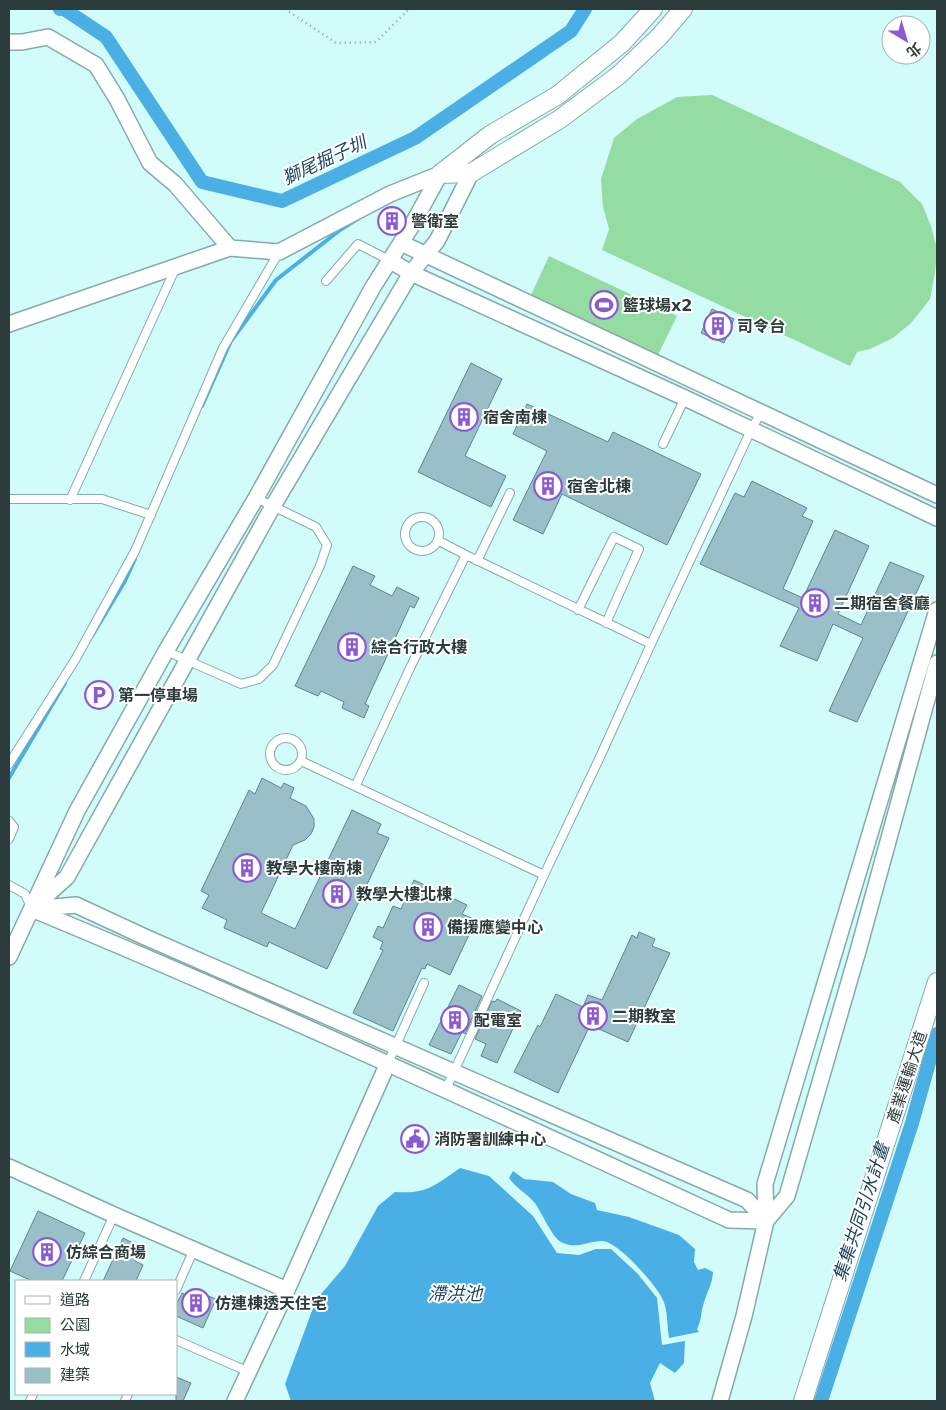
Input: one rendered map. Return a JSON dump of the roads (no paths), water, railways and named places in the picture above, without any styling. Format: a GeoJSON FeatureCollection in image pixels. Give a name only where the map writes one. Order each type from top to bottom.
{"type":"FeatureCollection","features":[{"type":"Feature","properties":{"kind":"street"},"geometry":{"type":"LineString","coordinates":[[9,324],[230,248],[279,252],[390,194],[440,174],[490,135],[558,94],[622,44],[653,9]]}},
{"type":"Feature","properties":{"kind":"street"},"geometry":{"type":"LineString","coordinates":[[440,174],[471,173],[560,119],[619,75],[659,37],[683,9]]}},
{"type":"Feature","properties":{"kind":"street"},"geometry":{"type":"LineString","coordinates":[[9,42],[22,42],[48,37],[96,65],[117,99],[150,163],[175,184],[230,248]]}},
{"type":"Feature","properties":{"kind":"street"},"geometry":{"type":"LineString","coordinates":[[32,909],[68,877],[186,660],[273,506],[410,273],[424,254],[437,241],[471,173]]}},
{"type":"Feature","properties":{"kind":"street"},"geometry":{"type":"LineString","coordinates":[[9,957],[77,812],[166,651],[256,498],[440,174]]}},
{"type":"Feature","properties":{"kind":"street"},"geometry":{"type":"LineString","coordinates":[[401,243],[937,495]]}},
{"type":"Feature","properties":{"kind":"street"},"geometry":{"type":"LineString","coordinates":[[390,260],[410,273],[752,428],[937,518]]}},
{"type":"Feature","properties":{"kind":"street"},"geometry":{"type":"LineString","coordinates":[[720,1401],[744,1316],[766,1221],[765,1184],[937,610]]}},
{"type":"Feature","properties":{"kind":"street"},"geometry":{"type":"LineString","coordinates":[[766,1221],[787,1196],[810,1122],[937,664]]}},
{"type":"Feature","properties":{"kind":"street"},"geometry":{"type":"LineString","coordinates":[[877,812],[895,815]]}},
{"type":"Feature","properties":{"kind":"street"},"geometry":{"type":"LineString","coordinates":[[32,909],[76,905],[145,937],[747,1200],[766,1221]]}},
{"type":"Feature","properties":{"kind":"street"},"geometry":{"type":"LineString","coordinates":[[32,909],[388,1063],[729,1220],[766,1221]]}},
{"type":"Feature","properties":{"kind":"street"},"geometry":{"type":"LineString","coordinates":[[836,948],[858,951]]}},
{"type":"Feature","properties":{"kind":"street","name":"產業運輸大道"},"geometry":{"type":"LineString","coordinates":[[802,1401],[937,982]]}},
{"type":"Feature","properties":{"kind":"street"},"geometry":{"type":"LineString","coordinates":[[235,1401],[287,1290],[388,1063]]}},
{"type":"Feature","properties":{"kind":"street"},"geometry":{"type":"LineString","coordinates":[[785,1117],[810,1122]]}},
{"type":"Feature","properties":{"kind":"street"},"geometry":{"type":"LineString","coordinates":[[9,1167],[287,1290]]}},
{"type":"Feature","properties":{"kind":"lane"},"geometry":{"type":"LineString","coordinates":[[326,281],[358,244],[390,260]]}},
{"type":"Feature","properties":{"kind":"lane"},"geometry":{"type":"LineString","coordinates":[[9,764],[74,660],[135,551],[223,348],[279,252]]}},
{"type":"Feature","properties":{"kind":"lane"},"geometry":{"type":"LineString","coordinates":[[70,500],[176,266]]}},
{"type":"Feature","properties":{"kind":"lane"},"geometry":{"type":"LineString","coordinates":[[663,444],[685,398]]}},
{"type":"Feature","properties":{"kind":"lane"},"geometry":{"type":"LineString","coordinates":[[446,1090],[600,757],[650,644],[752,428],[761,413]]}},
{"type":"Feature","properties":{"kind":"lane"},"geometry":{"type":"LineString","coordinates":[[477,561],[510,493]]}},
{"type":"Feature","properties":{"kind":"lane"},"geometry":{"type":"LineString","coordinates":[[166,651],[241,684],[259,679],[273,665],[320,566],[326,545],[316,527],[256,498]]}},
{"type":"Feature","properties":{"kind":"lane"},"geometry":{"type":"LineString","coordinates":[[9,499],[102,499],[151,515]]}},
{"type":"Feature","properties":{"kind":"lane"},"geometry":{"type":"LineString","coordinates":[[421,517],[433,520],[440,530],[439,540],[430,551],[417,552],[408,545],[405,533],[410,522],[421,517]]}},
{"type":"Feature","properties":{"kind":"lane"},"geometry":{"type":"LineString","coordinates":[[578,610],[614,537],[639,549],[606,623]]}},
{"type":"Feature","properties":{"kind":"lane"},"geometry":{"type":"LineString","coordinates":[[439,540],[477,561],[650,644]]}},
{"type":"Feature","properties":{"kind":"lane"},"geometry":{"type":"LineString","coordinates":[[356,785],[410,668],[466,555]]}},
{"type":"Feature","properties":{"kind":"lane"},"geometry":{"type":"LineString","coordinates":[[285,738],[296,741],[302,751],[301,761],[292,770],[280,770],[272,763],[269,752],[274,742],[285,738]]}},
{"type":"Feature","properties":{"kind":"lane"},"geometry":{"type":"LineString","coordinates":[[301,761],[356,785],[544,875]]}},
{"type":"Feature","properties":{"kind":"lane"},"geometry":{"type":"LineString","coordinates":[[9,821],[14,827],[9,839]]}},
{"type":"Feature","properties":{"kind":"lane"},"geometry":{"type":"LineString","coordinates":[[9,885],[25,894],[32,909]]}},
{"type":"Feature","properties":{"kind":"lane"},"geometry":{"type":"LineString","coordinates":[[388,1063],[424,983]]}},
{"type":"Feature","properties":{"kind":"lane"},"geometry":{"type":"LineString","coordinates":[[84,1280],[114,1215]]}},
{"type":"Feature","properties":{"kind":"lane"},"geometry":{"type":"LineString","coordinates":[[178,1285],[194,1249]]}},
{"type":"Feature","properties":{"kind":"lane"},"geometry":{"type":"LineString","coordinates":[[178,1341],[249,1372]]}},
{"type":"Feature","properties":{"kind":"water","name":"滯洪池"},"geometry":{"type":"Polygon","coordinates":[[[460,1168],[489,1176],[533,1216],[557,1253],[579,1255],[596,1249],[611,1249],[638,1274],[657,1298],[662,1345],[685,1341],[684,1363],[675,1373],[660,1363],[650,1383],[655,1401],[291,1401],[285,1384],[316,1300],[345,1266],[378,1206],[395,1192],[415,1192],[430,1188],[460,1168]]]}},
{"type":"Feature","properties":{"kind":"water"},"geometry":{"type":"Polygon","coordinates":[[[513,1171],[524,1179],[553,1182],[571,1194],[595,1203],[597,1210],[629,1217],[679,1235],[695,1249],[694,1262],[698,1270],[705,1268],[713,1272],[697,1329],[699,1332],[669,1338],[665,1304],[659,1293],[636,1265],[609,1243],[597,1241],[571,1245],[557,1239],[534,1202],[509,1178],[513,1171]]]}},
{"type":"Feature","properties":{"kind":"waterway","name":"獅尾掘子圳"},"geometry":{"type":"LineString","coordinates":[[60,9],[64,9],[106,37],[202,182],[282,201],[415,138],[571,31],[585,9]]}},
{"type":"Feature","properties":{"kind":"waterway"},"geometry":{"type":"LineString","coordinates":[[202,406],[231,341],[276,280],[340,230],[359,218]]}},
{"type":"Feature","properties":{"kind":"waterway"},"geometry":{"type":"LineString","coordinates":[[92,636],[125,581],[135,559]]}},
{"type":"Feature","properties":{"kind":"waterway"},"geometry":{"type":"LineString","coordinates":[[9,778],[65,683]]}},
{"type":"Feature","properties":{"kind":"waterway","name":"集集共同引水計畫"},"geometry":{"type":"LineString","coordinates":[[821,1401],[912,1123],[937,1034]]}},
{"type":"Feature","properties":{"kind":"place","name":"警衛室"},"geometry":{"type":"Point","coordinates":[392,221]}},
{"type":"Feature","properties":{"kind":"place","name":"籃球場x2"},"geometry":{"type":"Point","coordinates":[604,305]}},
{"type":"Feature","properties":{"kind":"place","name":"司令台"},"geometry":{"type":"Point","coordinates":[718,326]}},
{"type":"Feature","properties":{"kind":"place","name":"宿舍南棟"},"geometry":{"type":"Point","coordinates":[464,417]}},
{"type":"Feature","properties":{"kind":"place","name":"宿舍北棟"},"geometry":{"type":"Point","coordinates":[548,486]}},
{"type":"Feature","properties":{"kind":"place","name":"二期宿舍餐廳"},"geometry":{"type":"Point","coordinates":[815,603]}},
{"type":"Feature","properties":{"kind":"place","name":"綜合行政大樓"},"geometry":{"type":"Point","coordinates":[352,647]}},
{"type":"Feature","properties":{"kind":"place","name":"第一停車場"},"geometry":{"type":"Point","coordinates":[99,695]}},
{"type":"Feature","properties":{"kind":"place","name":"教學大樓南棟"},"geometry":{"type":"Point","coordinates":[247,868]}},
{"type":"Feature","properties":{"kind":"place","name":"教學大樓北棟"},"geometry":{"type":"Point","coordinates":[337,894]}},
{"type":"Feature","properties":{"kind":"place","name":"備援應變中心"},"geometry":{"type":"Point","coordinates":[428,927]}},
{"type":"Feature","properties":{"kind":"place","name":"二期教室"},"geometry":{"type":"Point","coordinates":[593,1016]}},
{"type":"Feature","properties":{"kind":"place","name":"配電室"},"geometry":{"type":"Point","coordinates":[455,1020]}},
{"type":"Feature","properties":{"kind":"place","name":"消防署訓練中心"},"geometry":{"type":"Point","coordinates":[415,1139]}},
{"type":"Feature","properties":{"kind":"place","name":"仿綜合商場"},"geometry":{"type":"Point","coordinates":[47,1252]}},
{"type":"Feature","properties":{"kind":"place","name":"仿連棟透天住宅"},"geometry":{"type":"Point","coordinates":[196,1303]}}]}
